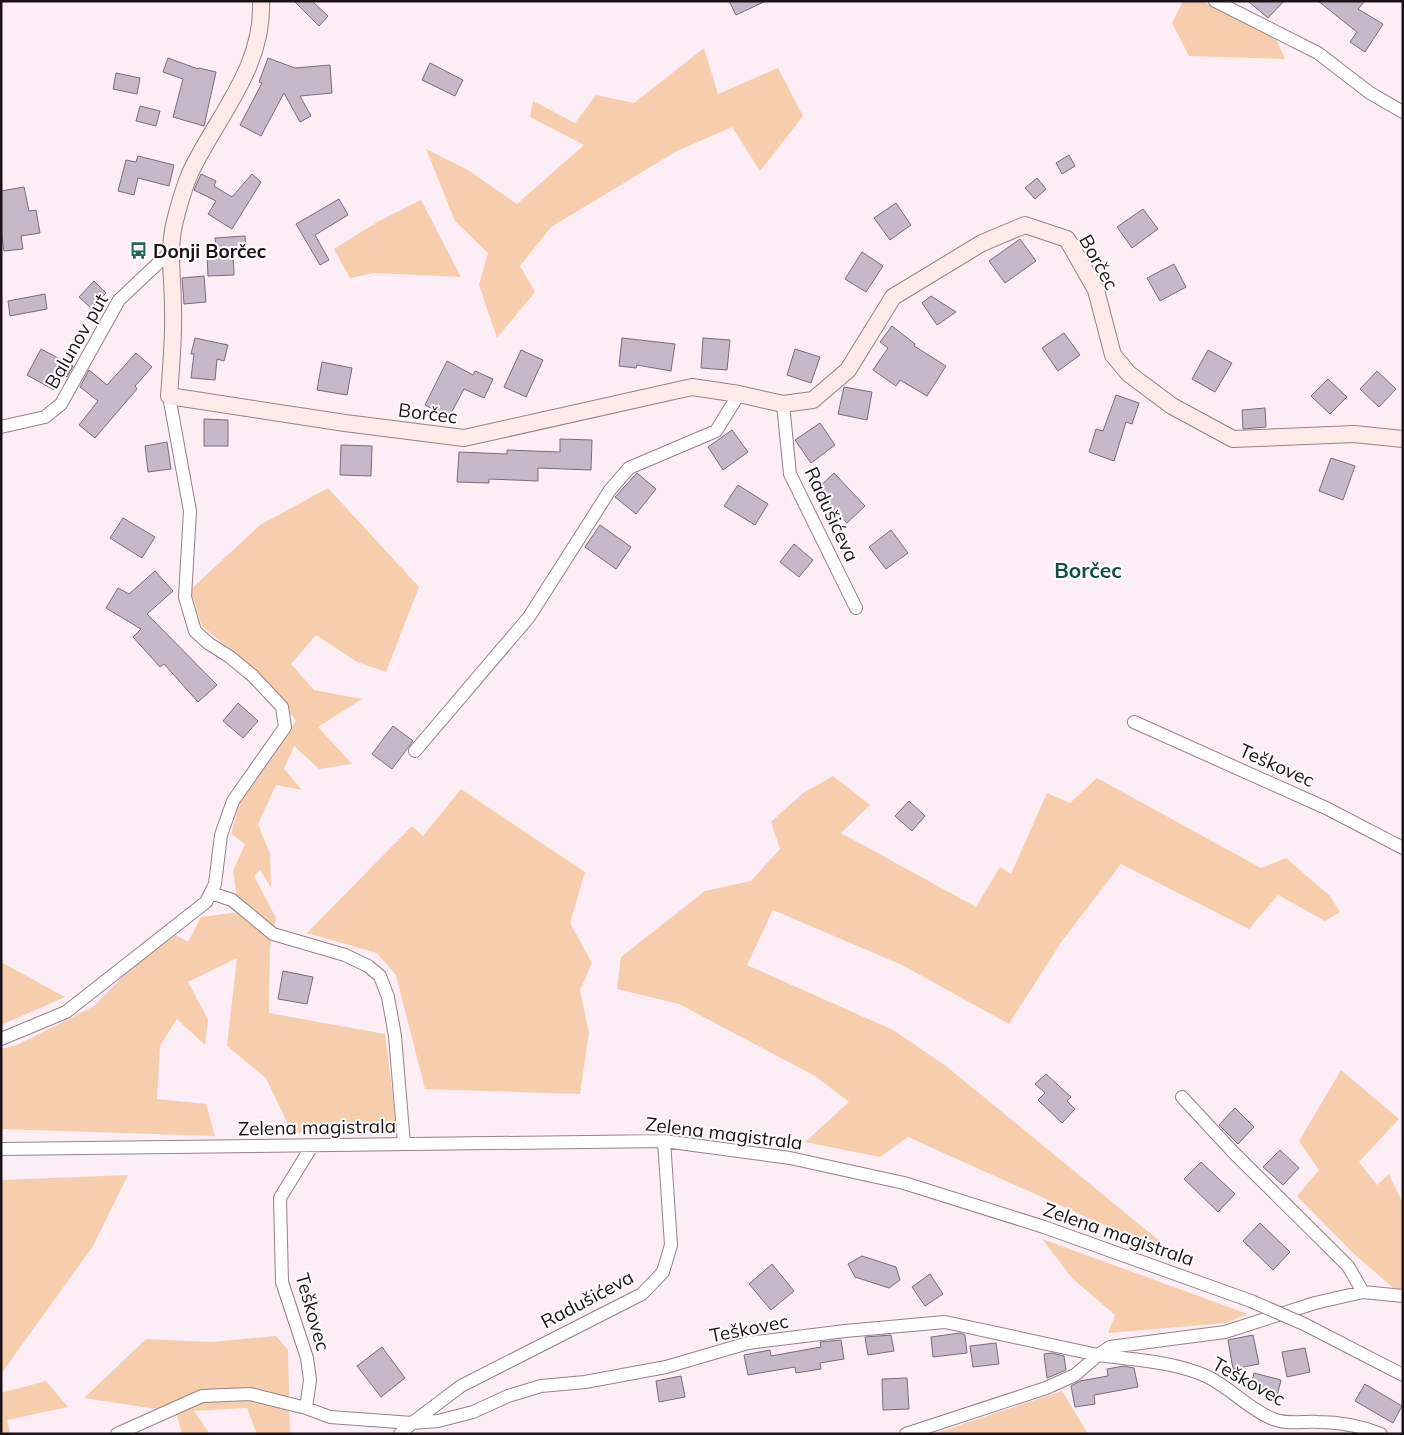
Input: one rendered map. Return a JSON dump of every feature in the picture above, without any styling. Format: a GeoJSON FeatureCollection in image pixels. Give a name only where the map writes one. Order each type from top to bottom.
{"type":"FeatureCollection","features":[{"type":"Feature","properties":{"kind":"street"},"geometry":{"type":"LineString","coordinates":[[1,1039],[66,1012],[206,902],[215,884],[221,835],[233,801],[286,727],[282,707],[253,676],[230,657],[208,643],[194,630],[185,597],[190,511],[169,396],[173,308],[170,252],[174,225],[191,172],[242,83],[254,55],[259,30],[260,1]]}},
{"type":"Feature","properties":{"kind":"street"},"geometry":{"type":"LineString","coordinates":[[1215,1],[1318,53],[1370,93],[1403,112]]}},
{"type":"Feature","properties":{"kind":"street","name":"Borčec"},"geometry":{"type":"LineString","coordinates":[[169,396],[345,423],[464,438],[692,387],[739,394],[783,404],[813,400],[848,370],[892,298],[982,242],[1025,226],[1067,239],[1096,290],[1113,355],[1129,374],[1172,406],[1233,438],[1354,434],[1403,439]]}},
{"type":"Feature","properties":{"kind":"street","name":"Balunov put"},"geometry":{"type":"LineString","coordinates":[[1,427],[44,417],[61,404],[119,300],[170,252]]}},
{"type":"Feature","properties":{"kind":"street"},"geometry":{"type":"LineString","coordinates":[[415,751],[529,617],[610,490],[629,468],[716,431],[739,394]]}},
{"type":"Feature","properties":{"kind":"street","name":"Radušićeva"},"geometry":{"type":"LineString","coordinates":[[783,404],[790,474],[856,608]]}},
{"type":"Feature","properties":{"kind":"street","name":"Teškovec"},"geometry":{"type":"LineString","coordinates":[[1134,722],[1318,804],[1403,848]]}},
{"type":"Feature","properties":{"kind":"street"},"geometry":{"type":"LineString","coordinates":[[211,893],[232,900],[274,934],[345,955],[368,966],[380,976],[388,997],[395,1036],[404,1144]]}},
{"type":"Feature","properties":{"kind":"street"},"geometry":{"type":"LineString","coordinates":[[1182,1097],[1233,1152],[1348,1266],[1363,1292]]}},
{"type":"Feature","properties":{"kind":"street","name":"Radušićeva"},"geometry":{"type":"LineString","coordinates":[[412,1423],[461,1386],[642,1294],[663,1272],[671,1245],[664,1141]]}},
{"type":"Feature","properties":{"kind":"street","name":"Zelena magistrala"},"geometry":{"type":"LineString","coordinates":[[1,1149],[664,1141],[790,1158],[904,1183],[1044,1227],[1251,1301],[1304,1324],[1403,1375]]}},
{"type":"Feature","properties":{"kind":"street","name":"Teškovec"},"geometry":{"type":"LineString","coordinates":[[306,1408],[310,1380],[307,1358],[282,1282],[280,1198],[312,1146]]}},
{"type":"Feature","properties":{"kind":"street","name":"Teškovec"},"geometry":{"type":"LineString","coordinates":[[906,1434],[1046,1388],[1074,1375],[1110,1347],[1225,1332],[1315,1304],[1363,1292],[1403,1296]]}},
{"type":"Feature","properties":{"kind":"street","name":"Teškovec"},"geometry":{"type":"LineString","coordinates":[[117,1434],[202,1396],[250,1394],[330,1416],[412,1423],[438,1421],[473,1412],[508,1396],[542,1386],[586,1382],[666,1367],[748,1343],[845,1331],[945,1322],[1098,1356],[1163,1364],[1207,1377],[1252,1407],[1274,1419],[1289,1422],[1342,1423],[1366,1428],[1381,1434]]}},
{"type":"Feature","properties":{"kind":"street"},"geometry":{"type":"LineString","coordinates":[[400,1434],[412,1423]]}},
{"type":"Feature","properties":{"kind":"shaded area"},"geometry":{"type":"Polygon","coordinates":[[[1183,1],[1202,1],[1276,39],[1285,59],[1189,56],[1172,23],[1183,1]]]}},
{"type":"Feature","properties":{"kind":"shaded area"},"geometry":{"type":"Polygon","coordinates":[[[704,48],[718,94],[778,68],[803,116],[760,171],[732,127],[677,151],[551,227],[520,266],[535,292],[497,338],[479,285],[488,253],[455,221],[426,149],[468,170],[517,204],[584,145],[530,117],[533,101],[575,123],[596,95],[634,103],[704,48]]]}},
{"type":"Feature","properties":{"kind":"shaded area"},"geometry":{"type":"Polygon","coordinates":[[[421,200],[461,277],[374,273],[350,278],[334,249],[379,221],[421,200]]]}},
{"type":"Feature","properties":{"kind":"shaded area"},"geometry":{"type":"Polygon","coordinates":[[[328,488],[419,587],[386,672],[357,662],[316,635],[291,664],[314,690],[362,699],[318,727],[352,764],[319,769],[294,746],[284,769],[302,790],[276,785],[258,824],[270,854],[271,887],[260,870],[254,876],[276,918],[270,947],[269,1013],[385,1034],[397,1131],[292,1133],[266,1078],[227,1046],[237,958],[188,982],[208,1019],[205,1045],[177,1019],[160,1046],[157,1099],[206,1104],[215,1136],[1,1129],[1,1049],[17,1045],[94,1006],[129,970],[176,935],[188,942],[201,917],[239,912],[233,871],[245,844],[231,834],[240,802],[296,721],[283,703],[235,653],[202,626],[190,590],[260,525],[328,488]]]}},
{"type":"Feature","properties":{"kind":"shaded area"},"geometry":{"type":"Polygon","coordinates":[[[833,776],[870,805],[841,833],[976,907],[1000,867],[1011,874],[1047,793],[1070,803],[1097,778],[1261,868],[1286,858],[1330,896],[1340,912],[1325,921],[1278,895],[1249,929],[1121,864],[1062,941],[1009,1024],[902,965],[773,910],[747,965],[893,1030],[946,1066],[1184,1261],[908,1137],[880,1157],[805,1142],[849,1102],[815,1076],[679,1004],[617,989],[621,957],[705,891],[751,881],[780,849],[771,822],[803,793],[833,776]]]}},
{"type":"Feature","properties":{"kind":"shaded area"},"geometry":{"type":"Polygon","coordinates":[[[461,789],[585,872],[570,923],[592,963],[580,990],[589,1033],[580,1094],[425,1089],[396,975],[377,953],[307,933],[412,826],[423,836],[461,789]]]}},
{"type":"Feature","properties":{"kind":"shaded area"},"geometry":{"type":"Polygon","coordinates":[[[1,962],[65,997],[1,1025],[1,962]]]}},
{"type":"Feature","properties":{"kind":"shaded area"},"geometry":{"type":"Polygon","coordinates":[[[1341,1070],[1399,1119],[1359,1162],[1377,1185],[1389,1174],[1403,1204],[1403,1294],[1400,1294],[1352,1252],[1297,1196],[1319,1170],[1299,1141],[1341,1070]]]}},
{"type":"Feature","properties":{"kind":"shaded area"},"geometry":{"type":"Polygon","coordinates":[[[128,1175],[93,1246],[1,1374],[1,1180],[128,1175]]]}},
{"type":"Feature","properties":{"kind":"shaded area"},"geometry":{"type":"Polygon","coordinates":[[[1042,1239],[1248,1314],[1226,1323],[1108,1333],[1115,1315],[1072,1278],[1042,1239]]]}},
{"type":"Feature","properties":{"kind":"shaded area"},"geometry":{"type":"Polygon","coordinates":[[[276,1336],[288,1350],[290,1434],[257,1434],[247,1408],[194,1411],[210,1434],[182,1434],[176,1412],[84,1398],[146,1339],[211,1342],[276,1336]]]}},
{"type":"Feature","properties":{"kind":"shaded area"},"geometry":{"type":"Polygon","coordinates":[[[46,1381],[68,1407],[7,1420],[10,1434],[1,1434],[1,1393],[46,1381]]]}},
{"type":"Feature","properties":{"kind":"shaded area"},"geometry":{"type":"Polygon","coordinates":[[[1062,1391],[1088,1434],[933,1434],[1062,1391]]]}},
{"type":"Feature","properties":{"kind":"building"},"geometry":{"type":"Polygon","coordinates":[[[294,1],[312,1],[328,16],[319,26],[294,1]]]}},
{"type":"Feature","properties":{"kind":"building"},"geometry":{"type":"Polygon","coordinates":[[[729,1],[766,1],[736,15],[729,1]]]}},
{"type":"Feature","properties":{"kind":"building"},"geometry":{"type":"Polygon","coordinates":[[[1248,1],[1284,1],[1268,18],[1248,1]]]}},
{"type":"Feature","properties":{"kind":"building"},"geometry":{"type":"Polygon","coordinates":[[[1318,1],[1365,1],[1358,9],[1383,24],[1365,52],[1350,42],[1357,32],[1318,1]]]}},
{"type":"Feature","properties":{"kind":"building"},"geometry":{"type":"Polygon","coordinates":[[[168,58],[198,69],[216,72],[204,126],[173,117],[183,79],[163,72],[168,58]]]}},
{"type":"Feature","properties":{"kind":"building"},"geometry":{"type":"Polygon","coordinates":[[[268,58],[295,68],[330,65],[332,93],[300,96],[311,116],[300,122],[284,93],[261,136],[240,125],[262,83],[259,82],[268,58]]]}},
{"type":"Feature","properties":{"kind":"building"},"geometry":{"type":"Polygon","coordinates":[[[430,63],[463,80],[455,96],[422,80],[430,63]]]}},
{"type":"Feature","properties":{"kind":"building"},"geometry":{"type":"Polygon","coordinates":[[[116,73],[140,78],[137,94],[113,89],[116,73]]]}},
{"type":"Feature","properties":{"kind":"building"},"geometry":{"type":"Polygon","coordinates":[[[140,106],[160,111],[156,126],[136,121],[140,106]]]}},
{"type":"Feature","properties":{"kind":"building"},"geometry":{"type":"Polygon","coordinates":[[[1069,155],[1075,166],[1062,174],[1056,163],[1069,155]]]}},
{"type":"Feature","properties":{"kind":"building"},"geometry":{"type":"Polygon","coordinates":[[[138,156],[174,165],[169,186],[138,178],[134,195],[118,191],[126,160],[136,162],[138,156]]]}},
{"type":"Feature","properties":{"kind":"building"},"geometry":{"type":"Polygon","coordinates":[[[201,174],[216,181],[214,186],[232,197],[252,174],[261,182],[232,229],[208,214],[216,201],[194,190],[201,174]]]}},
{"type":"Feature","properties":{"kind":"building"},"geometry":{"type":"Polygon","coordinates":[[[1037,178],[1046,189],[1035,199],[1025,188],[1037,178]]]}},
{"type":"Feature","properties":{"kind":"building"},"geometry":{"type":"Polygon","coordinates":[[[24,187],[29,211],[36,210],[40,233],[21,236],[23,249],[4,251],[1,232],[1,191],[24,187]]]}},
{"type":"Feature","properties":{"kind":"building"},"geometry":{"type":"Polygon","coordinates":[[[339,199],[348,215],[315,235],[329,260],[320,265],[296,224],[339,199]]]}},
{"type":"Feature","properties":{"kind":"building"},"geometry":{"type":"Polygon","coordinates":[[[896,203],[911,225],[890,240],[874,218],[896,203]]]}},
{"type":"Feature","properties":{"kind":"building"},"geometry":{"type":"Polygon","coordinates":[[[1143,209],[1158,229],[1132,248],[1117,227],[1143,209]]]}},
{"type":"Feature","properties":{"kind":"building"},"geometry":{"type":"Polygon","coordinates":[[[245,236],[246,249],[233,250],[234,275],[208,276],[207,255],[217,255],[215,238],[245,236]]]}},
{"type":"Feature","properties":{"kind":"building"},"geometry":{"type":"Polygon","coordinates":[[[1020,239],[1036,261],[1005,283],[989,261],[1020,239]]]}},
{"type":"Feature","properties":{"kind":"building"},"geometry":{"type":"Polygon","coordinates":[[[862,252],[883,266],[866,292],[845,279],[862,252]]]}},
{"type":"Feature","properties":{"kind":"building"},"geometry":{"type":"Polygon","coordinates":[[[1174,264],[1186,287],[1160,301],[1147,278],[1174,264]]]}},
{"type":"Feature","properties":{"kind":"building"},"geometry":{"type":"Polygon","coordinates":[[[204,276],[206,302],[184,304],[182,278],[204,276]]]}},
{"type":"Feature","properties":{"kind":"building"},"geometry":{"type":"Polygon","coordinates":[[[94,281],[106,293],[91,308],[79,297],[94,281]]]}},
{"type":"Feature","properties":{"kind":"building"},"geometry":{"type":"Polygon","coordinates":[[[45,294],[47,309],[10,316],[8,301],[45,294]]]}},
{"type":"Feature","properties":{"kind":"building"},"geometry":{"type":"Polygon","coordinates":[[[931,296],[956,312],[937,325],[922,303],[931,296]]]}},
{"type":"Feature","properties":{"kind":"building"},"geometry":{"type":"Polygon","coordinates":[[[892,326],[915,344],[914,346],[946,366],[927,396],[900,380],[896,386],[873,370],[888,348],[880,342],[892,326]]]}},
{"type":"Feature","properties":{"kind":"building"},"geometry":{"type":"Polygon","coordinates":[[[1064,333],[1080,355],[1058,371],[1042,348],[1064,333]]]}},
{"type":"Feature","properties":{"kind":"building"},"geometry":{"type":"Polygon","coordinates":[[[195,338],[228,345],[224,361],[217,359],[215,380],[191,378],[194,354],[191,354],[195,338]]]}},
{"type":"Feature","properties":{"kind":"building"},"geometry":{"type":"Polygon","coordinates":[[[622,338],[675,344],[671,371],[637,365],[636,368],[619,366],[622,338]]]}},
{"type":"Feature","properties":{"kind":"building"},"geometry":{"type":"Polygon","coordinates":[[[703,338],[730,340],[727,370],[701,368],[703,338]]]}},
{"type":"Feature","properties":{"kind":"building"},"geometry":{"type":"Polygon","coordinates":[[[41,349],[73,366],[67,377],[63,373],[54,390],[27,375],[41,349]]]}},
{"type":"Feature","properties":{"kind":"building"},"geometry":{"type":"Polygon","coordinates":[[[795,349],[820,357],[811,383],[787,375],[795,349]]]}},
{"type":"Feature","properties":{"kind":"building"},"geometry":{"type":"Polygon","coordinates":[[[521,350],[543,360],[526,397],[504,387],[521,350]]]}},
{"type":"Feature","properties":{"kind":"building"},"geometry":{"type":"Polygon","coordinates":[[[1208,350],[1232,363],[1215,392],[1192,379],[1208,350]]]}},
{"type":"Feature","properties":{"kind":"building"},"geometry":{"type":"Polygon","coordinates":[[[136,353],[152,367],[135,386],[137,389],[95,438],[79,425],[98,401],[80,387],[89,370],[107,385],[136,353]]]}},
{"type":"Feature","properties":{"kind":"building"},"geometry":{"type":"Polygon","coordinates":[[[447,361],[473,375],[475,371],[493,379],[484,398],[464,389],[449,417],[425,405],[447,361]]]}},
{"type":"Feature","properties":{"kind":"building"},"geometry":{"type":"Polygon","coordinates":[[[322,362],[352,368],[347,395],[317,390],[322,362]]]}},
{"type":"Feature","properties":{"kind":"building"},"geometry":{"type":"Polygon","coordinates":[[[1377,371],[1396,389],[1379,407],[1360,389],[1377,371]]]}},
{"type":"Feature","properties":{"kind":"building"},"geometry":{"type":"Polygon","coordinates":[[[1328,379],[1347,397],[1330,414],[1311,396],[1328,379]]]}},
{"type":"Feature","properties":{"kind":"building"},"geometry":{"type":"Polygon","coordinates":[[[844,387],[872,392],[867,420],[838,414],[844,387]]]}},
{"type":"Feature","properties":{"kind":"building"},"geometry":{"type":"Polygon","coordinates":[[[1116,395],[1139,403],[1132,424],[1126,422],[1114,461],[1089,452],[1096,429],[1103,431],[1116,395]]]}},
{"type":"Feature","properties":{"kind":"building"},"geometry":{"type":"Polygon","coordinates":[[[1265,408],[1266,427],[1243,429],[1242,410],[1265,408]]]}},
{"type":"Feature","properties":{"kind":"building"},"geometry":{"type":"Polygon","coordinates":[[[204,419],[228,420],[228,446],[204,446],[204,419]]]}},
{"type":"Feature","properties":{"kind":"building"},"geometry":{"type":"Polygon","coordinates":[[[820,423],[835,445],[811,463],[795,440],[820,423]]]}},
{"type":"Feature","properties":{"kind":"building"},"geometry":{"type":"Polygon","coordinates":[[[732,430],[748,452],[723,470],[708,447],[732,430]]]}},
{"type":"Feature","properties":{"kind":"building"},"geometry":{"type":"Polygon","coordinates":[[[560,439],[592,440],[591,470],[538,468],[538,481],[489,479],[489,483],[457,482],[459,452],[507,454],[507,450],[560,452],[560,439]]]}},
{"type":"Feature","properties":{"kind":"building"},"geometry":{"type":"Polygon","coordinates":[[[167,442],[171,469],[148,472],[145,446],[167,442]]]}},
{"type":"Feature","properties":{"kind":"building"},"geometry":{"type":"Polygon","coordinates":[[[341,445],[372,446],[371,476],[340,475],[341,445]]]}},
{"type":"Feature","properties":{"kind":"building"},"geometry":{"type":"Polygon","coordinates":[[[1331,458],[1355,466],[1343,500],[1319,491],[1331,458]]]}},
{"type":"Feature","properties":{"kind":"building"},"geometry":{"type":"Polygon","coordinates":[[[637,473],[656,489],[636,514],[615,497],[637,473]]]}},
{"type":"Feature","properties":{"kind":"building"},"geometry":{"type":"Polygon","coordinates":[[[834,473],[865,506],[847,523],[816,490],[834,473]]]}},
{"type":"Feature","properties":{"kind":"building"},"geometry":{"type":"Polygon","coordinates":[[[738,485],[768,504],[755,525],[724,506],[738,485]]]}},
{"type":"Feature","properties":{"kind":"building"},"geometry":{"type":"Polygon","coordinates":[[[123,518],[155,537],[142,558],[110,538],[123,518]]]}},
{"type":"Feature","properties":{"kind":"building"},"geometry":{"type":"Polygon","coordinates":[[[600,525],[631,547],[616,569],[585,547],[600,525]]]}},
{"type":"Feature","properties":{"kind":"building"},"geometry":{"type":"Polygon","coordinates":[[[891,530],[908,553],[886,569],[869,547],[891,530]]]}},
{"type":"Feature","properties":{"kind":"building"},"geometry":{"type":"Polygon","coordinates":[[[794,544],[813,560],[799,577],[780,562],[794,544]]]}},
{"type":"Feature","properties":{"kind":"building"},"geometry":{"type":"Polygon","coordinates":[[[155,571],[173,591],[147,614],[217,685],[198,702],[164,664],[160,667],[133,637],[141,629],[106,608],[118,588],[129,594],[155,571]]]}},
{"type":"Feature","properties":{"kind":"building"},"geometry":{"type":"Polygon","coordinates":[[[238,703],[258,721],[243,738],[223,721],[238,703]]]}},
{"type":"Feature","properties":{"kind":"building"},"geometry":{"type":"Polygon","coordinates":[[[393,726],[413,741],[392,769],[372,754],[393,726]]]}},
{"type":"Feature","properties":{"kind":"building"},"geometry":{"type":"Polygon","coordinates":[[[909,801],[925,816],[912,831],[895,816],[909,801]]]}},
{"type":"Feature","properties":{"kind":"building"},"geometry":{"type":"Polygon","coordinates":[[[283,971],[313,977],[307,1004],[278,999],[283,971]]]}},
{"type":"Feature","properties":{"kind":"building"},"geometry":{"type":"Polygon","coordinates":[[[1046,1074],[1071,1097],[1067,1101],[1075,1109],[1062,1123],[1038,1100],[1045,1093],[1035,1084],[1046,1074]]]}},
{"type":"Feature","properties":{"kind":"building"},"geometry":{"type":"Polygon","coordinates":[[[1235,1108],[1254,1127],[1238,1144],[1219,1125],[1235,1108]]]}},
{"type":"Feature","properties":{"kind":"building"},"geometry":{"type":"Polygon","coordinates":[[[1280,1150],[1299,1168],[1283,1185],[1263,1167],[1280,1150]]]}},
{"type":"Feature","properties":{"kind":"building"},"geometry":{"type":"Polygon","coordinates":[[[1201,1162],[1235,1194],[1218,1212],[1184,1179],[1201,1162]]]}},
{"type":"Feature","properties":{"kind":"building"},"geometry":{"type":"Polygon","coordinates":[[[1260,1223],[1290,1252],[1273,1270],[1243,1241],[1260,1223]]]}},
{"type":"Feature","properties":{"kind":"building"},"geometry":{"type":"Polygon","coordinates":[[[862,1256],[896,1267],[900,1280],[889,1288],[855,1277],[848,1264],[862,1256]]]}},
{"type":"Feature","properties":{"kind":"building"},"geometry":{"type":"Polygon","coordinates":[[[772,1264],[794,1291],[771,1310],[749,1284],[772,1264]]]}},
{"type":"Feature","properties":{"kind":"building"},"geometry":{"type":"Polygon","coordinates":[[[930,1274],[943,1294],[925,1306],[912,1287],[930,1274]]]}},
{"type":"Feature","properties":{"kind":"building"},"geometry":{"type":"Polygon","coordinates":[[[960,1333],[965,1335],[967,1353],[933,1357],[931,1337],[960,1333]]]}},
{"type":"Feature","properties":{"kind":"building"},"geometry":{"type":"Polygon","coordinates":[[[891,1335],[894,1351],[868,1355],[865,1337],[891,1335]]]}},
{"type":"Feature","properties":{"kind":"building"},"geometry":{"type":"Polygon","coordinates":[[[1253,1335],[1259,1364],[1233,1369],[1228,1340],[1253,1335]]]}},
{"type":"Feature","properties":{"kind":"building"},"geometry":{"type":"Polygon","coordinates":[[[841,1340],[844,1359],[820,1363],[821,1369],[796,1373],[795,1367],[748,1375],[744,1355],[770,1350],[771,1356],[821,1347],[820,1342],[841,1340]]]}},
{"type":"Feature","properties":{"kind":"building"},"geometry":{"type":"Polygon","coordinates":[[[996,1343],[999,1364],[973,1367],[970,1346],[996,1343]]]}},
{"type":"Feature","properties":{"kind":"building"},"geometry":{"type":"Polygon","coordinates":[[[382,1347],[405,1378],[381,1397],[357,1366],[382,1347]]]}},
{"type":"Feature","properties":{"kind":"building"},"geometry":{"type":"Polygon","coordinates":[[[1305,1348],[1310,1372],[1287,1377],[1282,1352],[1305,1348]]]}},
{"type":"Feature","properties":{"kind":"building"},"geometry":{"type":"Polygon","coordinates":[[[1052,1353],[1064,1356],[1066,1370],[1047,1378],[1044,1354],[1052,1353]]]}},
{"type":"Feature","properties":{"kind":"building"},"geometry":{"type":"Polygon","coordinates":[[[1124,1366],[1134,1368],[1138,1387],[1094,1395],[1095,1404],[1075,1407],[1071,1386],[1080,1381],[1108,1376],[1107,1369],[1124,1366]]]}},
{"type":"Feature","properties":{"kind":"building"},"geometry":{"type":"Polygon","coordinates":[[[1254,1373],[1281,1380],[1277,1396],[1250,1389],[1254,1373]]]}},
{"type":"Feature","properties":{"kind":"building"},"geometry":{"type":"Polygon","coordinates":[[[681,1376],[685,1397],[659,1402],[656,1381],[681,1376]]]}},
{"type":"Feature","properties":{"kind":"building"},"geometry":{"type":"Polygon","coordinates":[[[907,1378],[909,1409],[883,1410],[882,1379],[907,1378]]]}},
{"type":"Feature","properties":{"kind":"building"},"geometry":{"type":"Polygon","coordinates":[[[1365,1384],[1402,1406],[1393,1423],[1355,1401],[1365,1384]]]}},
{"type":"Feature","properties":{"kind":"place","name":"Donji Borčec"},"geometry":{"type":"Point","coordinates":[139,251]}},
{"type":"Feature","properties":{"kind":"district","name":"Borčec"},"geometry":{"type":"Point","coordinates":[1088,570]}}]}
